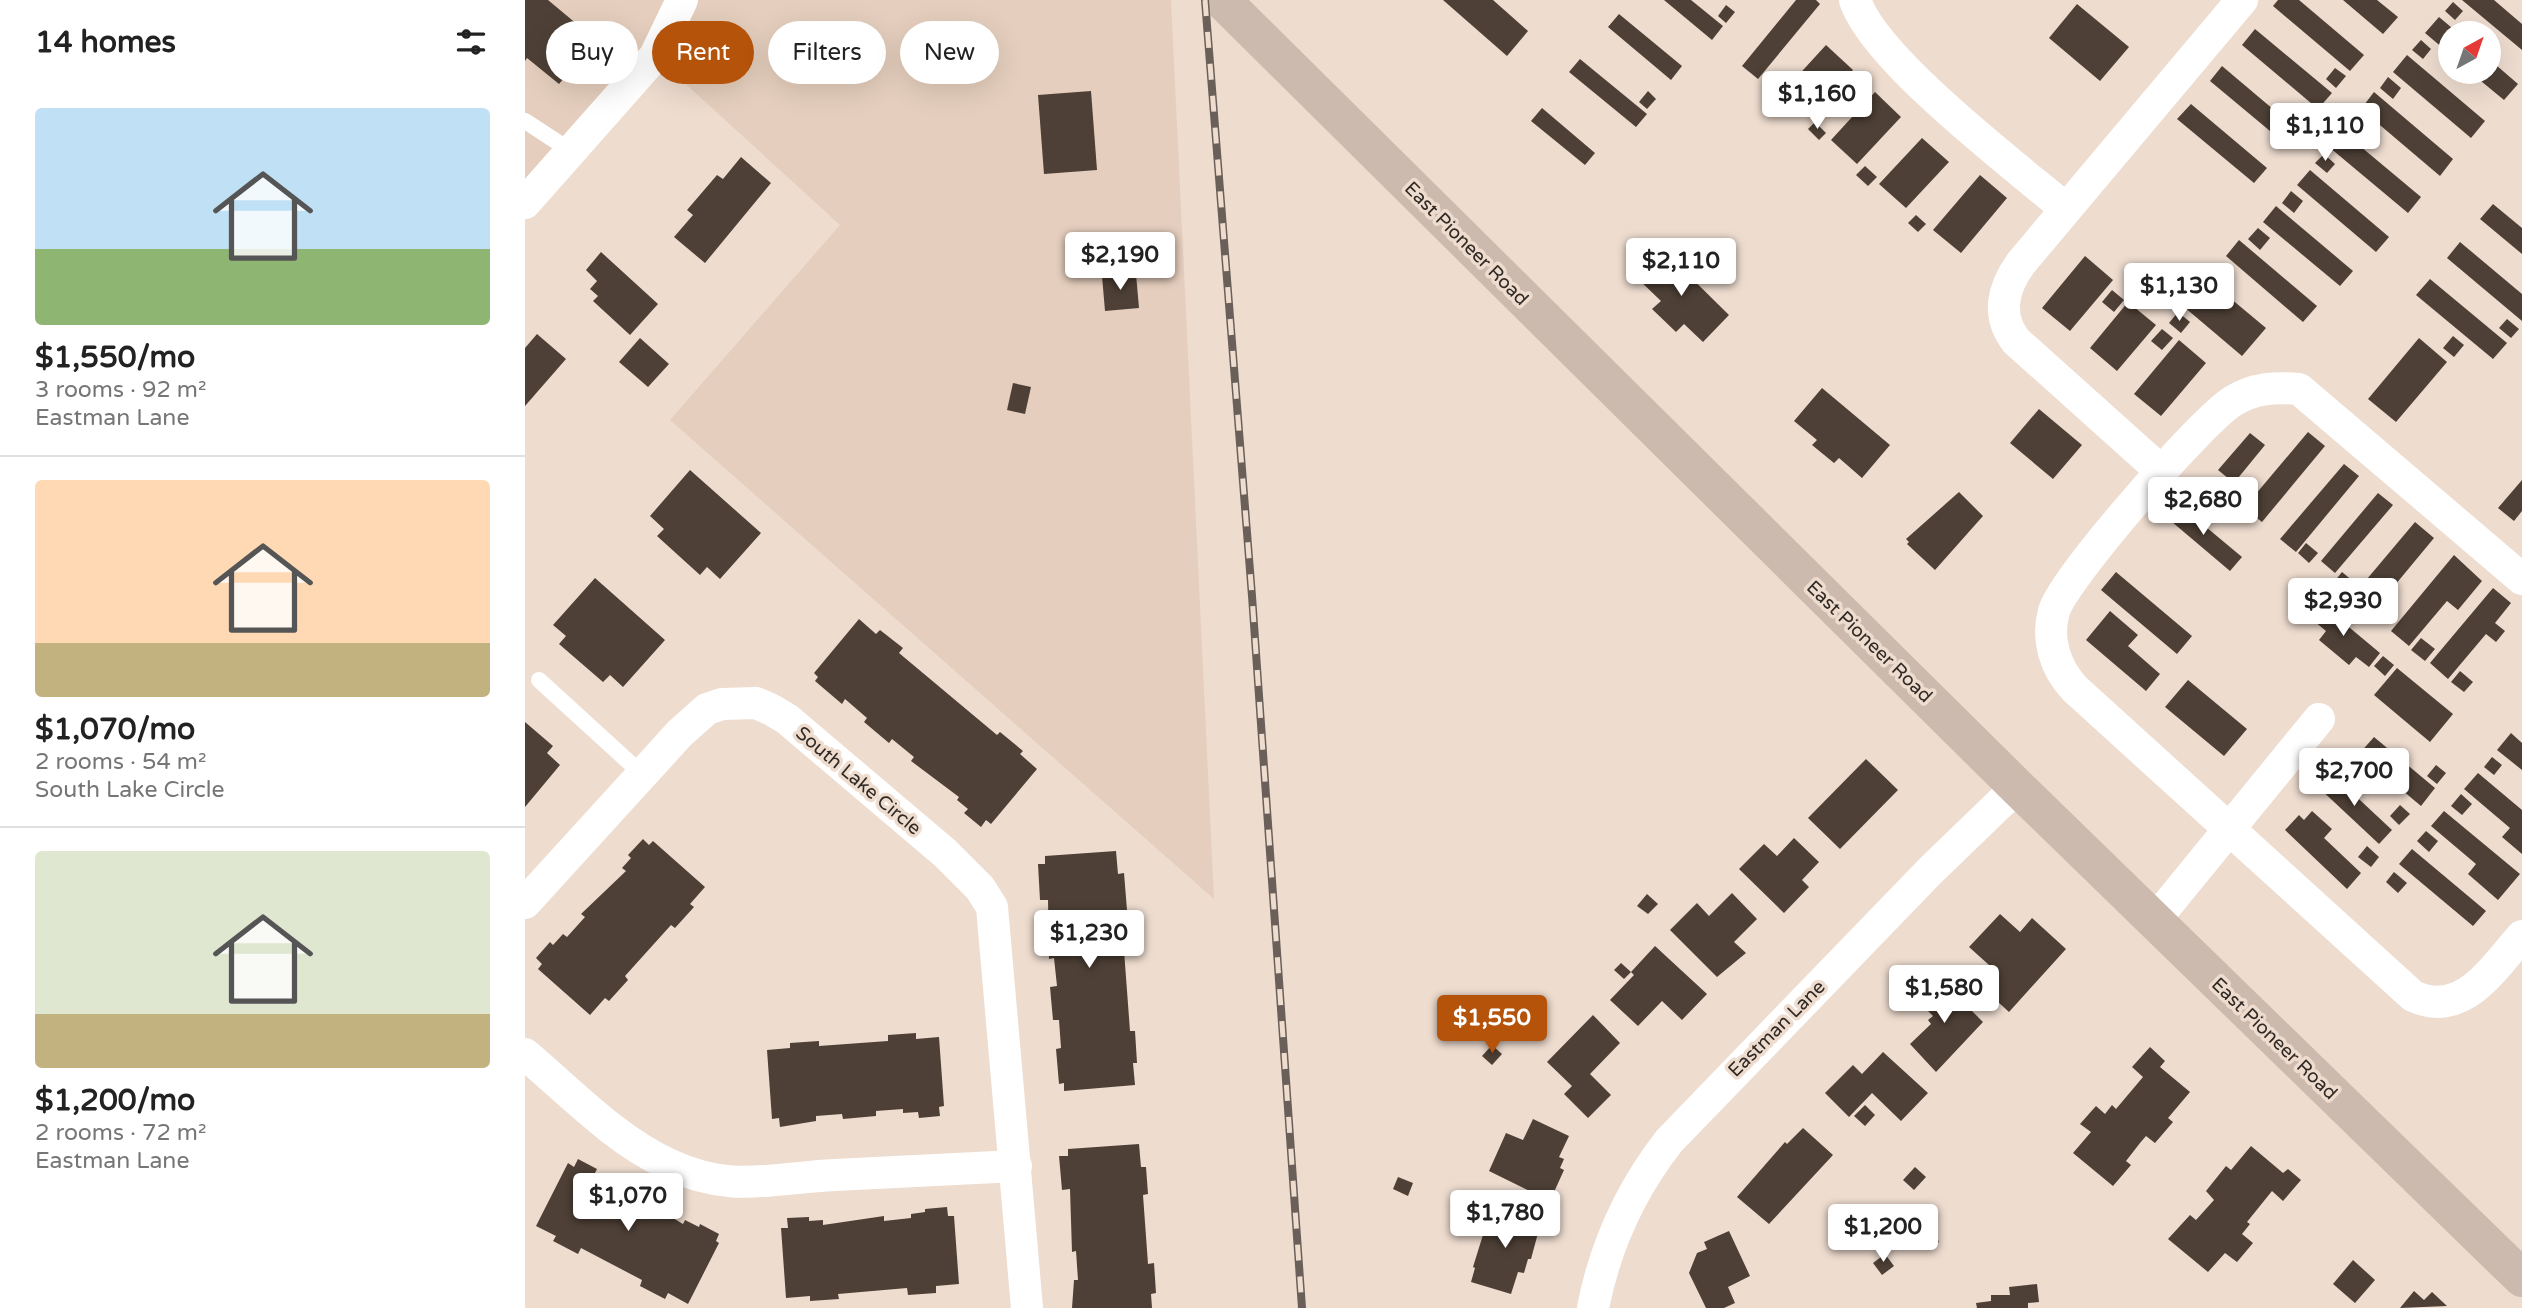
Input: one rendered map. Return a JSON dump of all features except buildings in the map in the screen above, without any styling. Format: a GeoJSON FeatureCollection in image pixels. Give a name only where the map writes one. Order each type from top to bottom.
{"type":"FeatureCollection","features":[{"type":"Feature","properties":{"kind":"main road","name":"East Pioneer Road"},"geometry":{"type":"LineString","coordinates":[[1222,0],[2017,787],[2522,1278]]}},
{"type":"Feature","properties":{"kind":"street"},"geometry":{"type":"LineString","coordinates":[[525,203],[655,56],[682,0]]}},
{"type":"Feature","properties":{"kind":"street"},"geometry":{"type":"LineString","coordinates":[[1855,0],[1864,21],[1929,91],[2066,209]]}},
{"type":"Feature","properties":{"kind":"street"},"geometry":{"type":"LineString","coordinates":[[2161,471],[2016,341],[2006,327],[2003,302],[2012,277],[2242,0]]}},
{"type":"Feature","properties":{"kind":"street"},"geometry":{"type":"LineString","coordinates":[[2522,579],[2299,389],[2263,389],[2232,402],[2161,471],[2061,594],[2052,618],[2052,644],[2059,668],[2075,689],[2406,991],[2421,1000],[2446,1003],[2470,993],[2522,936]]}},
{"type":"Feature","properties":{"kind":"street","name":"South Lake Circle"},"geometry":{"type":"LineString","coordinates":[[525,903],[642,774],[707,709],[739,701],[756,703],[787,719],[965,871],[992,907],[1027,1308]]}},
{"type":"Feature","properties":{"kind":"street"},"geometry":{"type":"LineString","coordinates":[[2155,920],[2319,719]]}},
{"type":"Feature","properties":{"kind":"street","name":"Eastman Lane"},"geometry":{"type":"LineString","coordinates":[[1593,1308],[1604,1263],[1620,1219],[1642,1179],[1668,1141],[1930,871],[2017,787]]}},
{"type":"Feature","properties":{"kind":"street"},"geometry":{"type":"LineString","coordinates":[[525,1054],[632,1144],[669,1165],[709,1178],[773,1183],[815,1176],[1016,1166]]}},
{"type":"Feature","properties":{"kind":"lane"},"geometry":{"type":"LineString","coordinates":[[525,121],[571,151]]}},
{"type":"Feature","properties":{"kind":"lane"},"geometry":{"type":"LineString","coordinates":[[539,680],[642,774]]}},
{"type":"Feature","properties":{"kind":"shaded area"},"geometry":{"type":"Polygon","coordinates":[[[525,0],[1171,0],[1214,899],[670,420],[840,225],[686,84],[754,84],[754,21],[652,21],[652,59],[638,74],[638,21],[546,21],[546,84],[629,84],[525,194],[525,0]]]}},
{"type":"Feature","properties":{"kind":"railway"},"geometry":{"type":"LineString","coordinates":[[1205,0],[1252,596],[1302,1308]]}}]}
